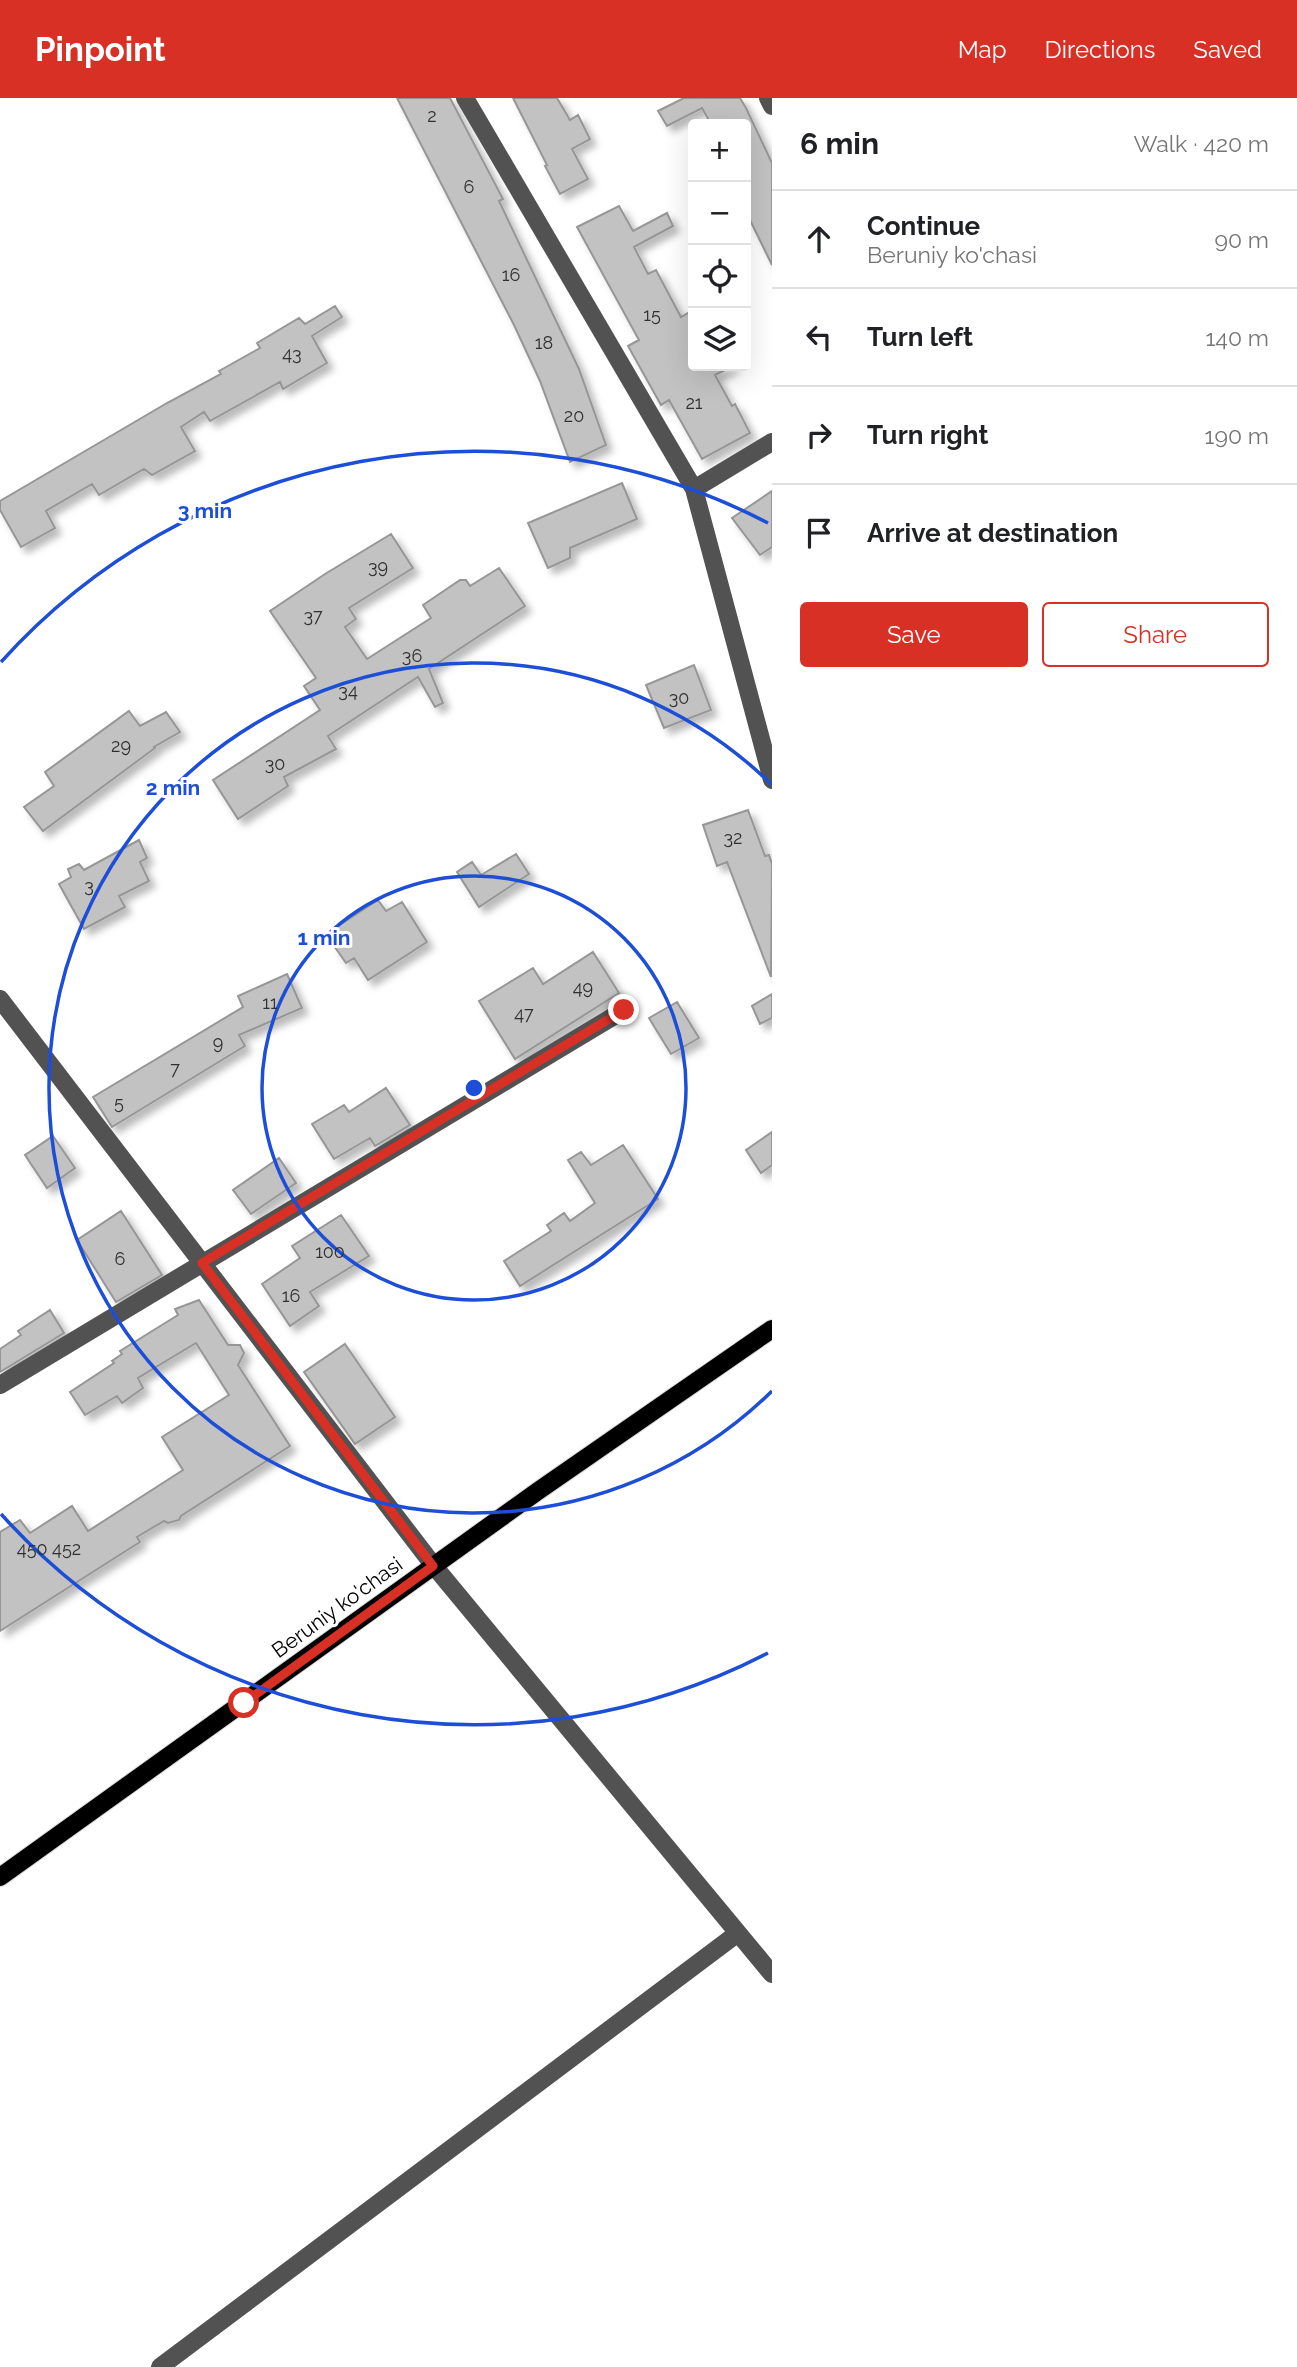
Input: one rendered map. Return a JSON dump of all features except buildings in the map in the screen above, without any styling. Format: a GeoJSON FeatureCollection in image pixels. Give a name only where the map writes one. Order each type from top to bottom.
{"type":"FeatureCollection","features":[{"type":"Feature","properties":{"kind":"main road","name":"Beruniy ko'chasi"},"geometry":{"type":"LineString","coordinates":[[0,1877],[538,1491],[772,1329]]}},
{"type":"Feature","properties":{"kind":"street"},"geometry":{"type":"LineString","coordinates":[[465,98],[694,489],[772,780]]}},
{"type":"Feature","properties":{"kind":"street"},"geometry":{"type":"LineString","coordinates":[[768,98],[772,106]]}},
{"type":"Feature","properties":{"kind":"street"},"geometry":{"type":"LineString","coordinates":[[694,489],[772,442]]}},
{"type":"Feature","properties":{"kind":"street"},"geometry":{"type":"LineString","coordinates":[[0,999],[433,1566],[772,1974]]}},
{"type":"Feature","properties":{"kind":"street"},"geometry":{"type":"LineString","coordinates":[[0,1385],[624,1010]]}},
{"type":"Feature","properties":{"kind":"street"},"geometry":{"type":"LineString","coordinates":[[160,2367],[738,1933]]}},
{"type":"Feature","properties":{"kind":"route"},"geometry":{"type":"LineString","coordinates":[[244,1703],[433,1566],[202,1263],[624,1010]]}}]}
